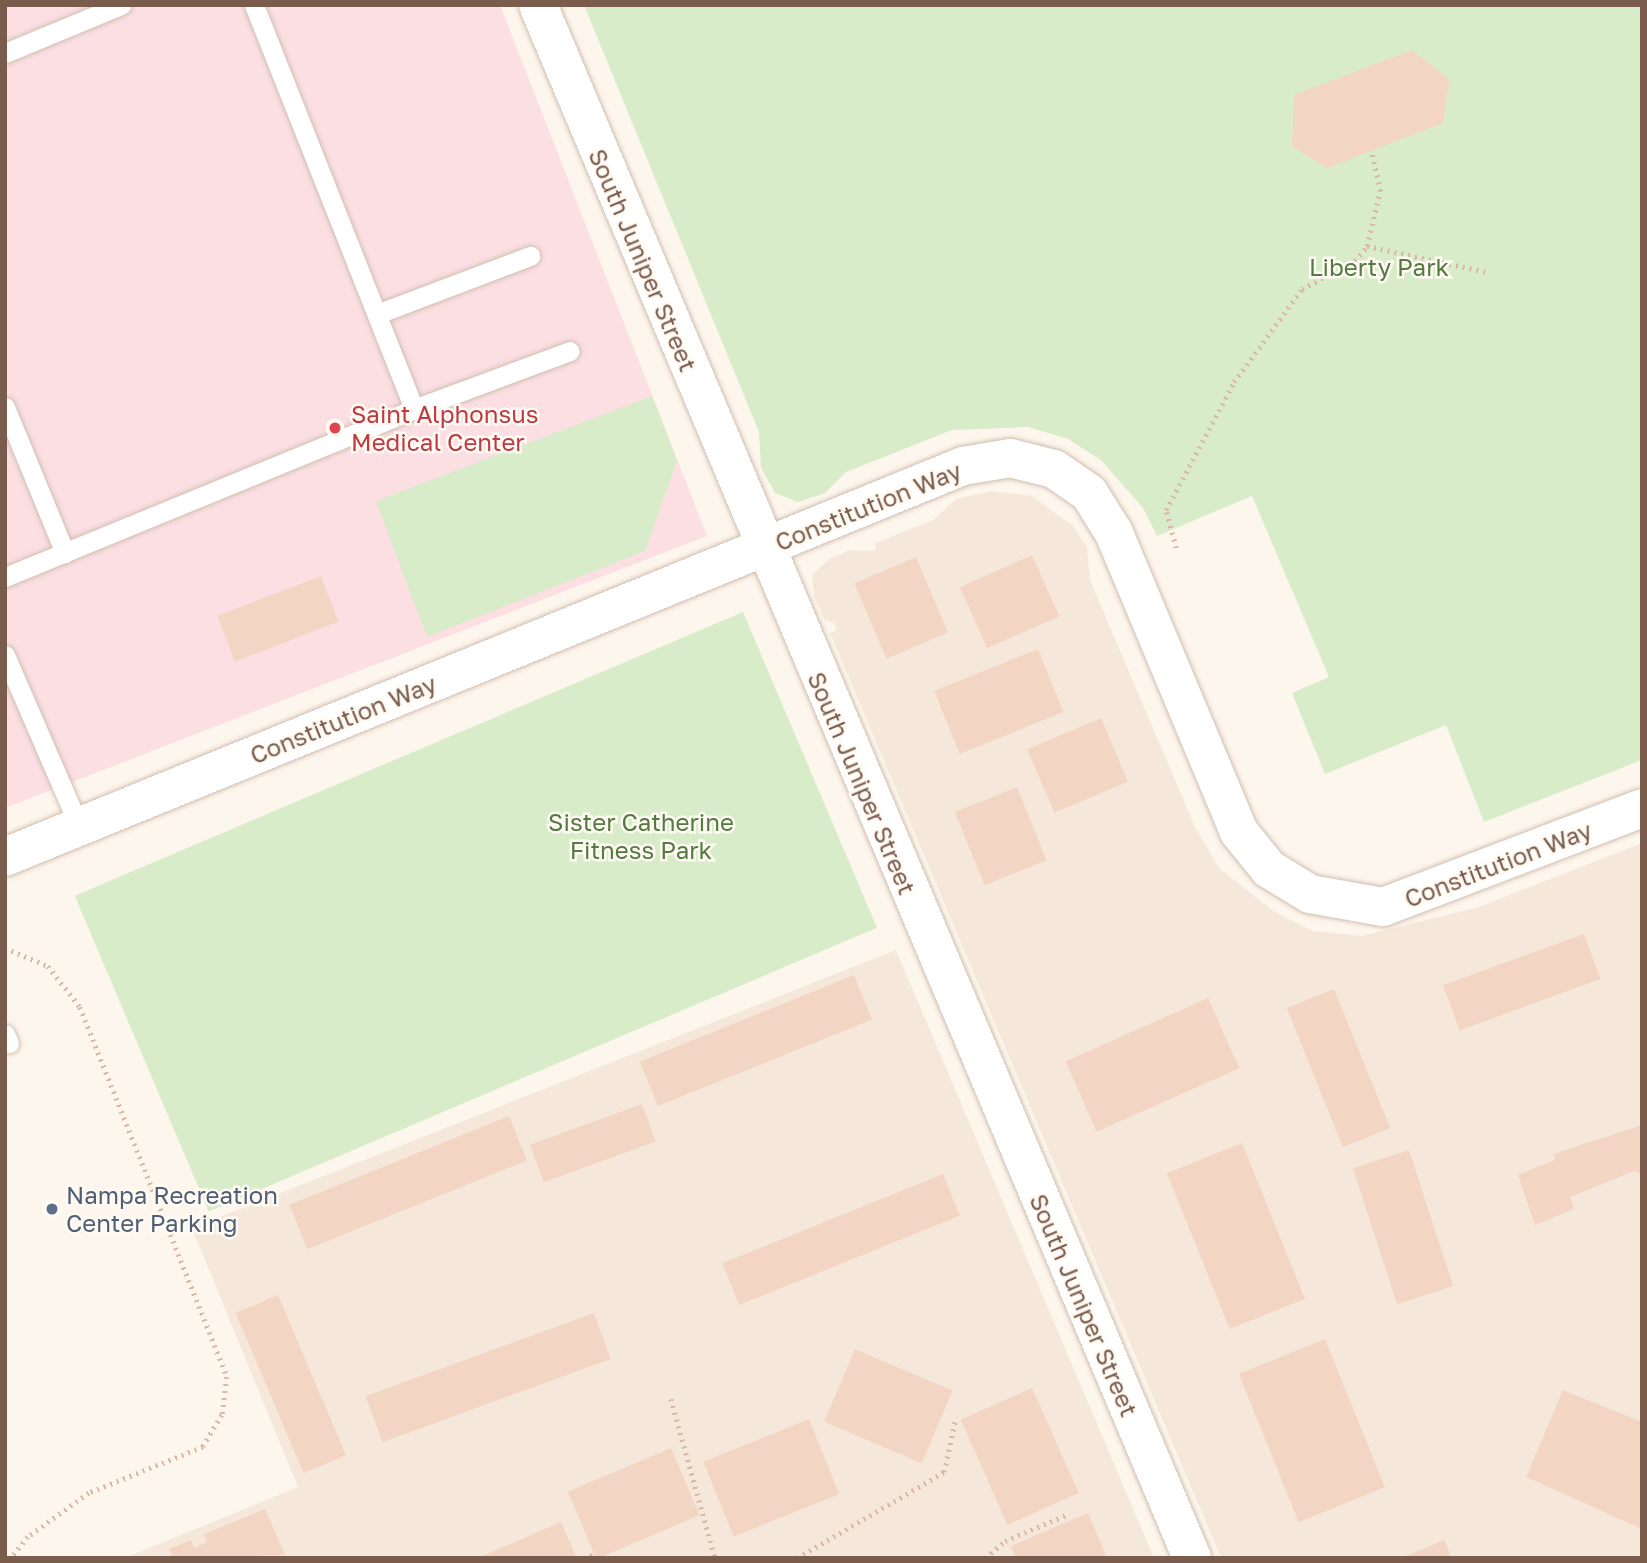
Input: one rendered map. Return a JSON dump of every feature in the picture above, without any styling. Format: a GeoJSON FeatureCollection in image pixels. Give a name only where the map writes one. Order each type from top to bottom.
{"type":"FeatureCollection","features":[{"type":"Feature","properties":{"kind":"street","name":"South Juniper Street"},"geometry":{"type":"LineString","coordinates":[[538,5],[763,548],[1192,1558]]}},
{"type":"Feature","properties":{"kind":"street","name":"Constitution Way"},"geometry":{"type":"LineString","coordinates":[[5,857],[963,466],[1010,458],[1054,470],[1089,493],[1114,533],[1239,832],[1269,869],[1310,894],[1383,907],[1642,808]]}},
{"type":"Feature","properties":{"kind":"lane"},"geometry":{"type":"LineString","coordinates":[[5,53],[121,5]]}},
{"type":"Feature","properties":{"kind":"lane"},"geometry":{"type":"LineString","coordinates":[[254,5],[414,409]]}},
{"type":"Feature","properties":{"kind":"lane"},"geometry":{"type":"LineString","coordinates":[[377,314],[530,256]]}},
{"type":"Feature","properties":{"kind":"lane"},"geometry":{"type":"LineString","coordinates":[[5,577],[414,409],[570,351]]}},
{"type":"Feature","properties":{"kind":"lane"},"geometry":{"type":"LineString","coordinates":[[5,407],[65,553]]}},
{"type":"Feature","properties":{"kind":"lane"},"geometry":{"type":"LineString","coordinates":[[5,655],[79,827]]}},
{"type":"Feature","properties":{"kind":"path"},"geometry":{"type":"LineString","coordinates":[[1176,548],[1166,510],[1234,382],[1302,289],[1354,261],[1367,246],[1380,191],[1372,153]]}},
{"type":"Feature","properties":{"kind":"path"},"geometry":{"type":"LineString","coordinates":[[1367,246],[1487,272]]}},
{"type":"Feature","properties":{"kind":"path"},"geometry":{"type":"LineString","coordinates":[[5,948],[48,966],[80,1007],[227,1377],[222,1415],[202,1447],[89,1493],[28,1537],[12,1558]]}},
{"type":"Feature","properties":{"kind":"path"},"geometry":{"type":"LineString","coordinates":[[671,1399],[715,1558]]}},
{"type":"Feature","properties":{"kind":"path"},"geometry":{"type":"LineString","coordinates":[[797,1558],[944,1472],[956,1417]]}},
{"type":"Feature","properties":{"kind":"path"},"geometry":{"type":"LineString","coordinates":[[985,1558],[1005,1541],[1066,1515]]}},
{"type":"Feature","properties":{"kind":"path"},"geometry":{"type":"LineString","coordinates":[[638,1558],[677,1558]]}},
{"type":"Feature","properties":{"kind":"shaded area","name":"Saint Alphonsus Medical Center"},"geometry":{"type":"Polygon","coordinates":[[[5,5],[500,5],[707,536],[5,808],[5,5]]]}},
{"type":"Feature","properties":{"kind":"shaded area"},"geometry":{"type":"Polygon","coordinates":[[[991,491],[1032,496],[1073,526],[1087,547],[1090,580],[1195,827],[1220,869],[1275,912],[1313,931],[1361,936],[1479,907],[1642,843],[1642,1558],[1221,1558],[830,633],[837,630],[834,623],[824,619],[814,596],[812,575],[829,559],[850,550],[876,551],[875,543],[933,520],[956,499],[991,491]]]}},
{"type":"Feature","properties":{"kind":"shaded area"},"geometry":{"type":"Polygon","coordinates":[[[896,950],[1154,1558],[125,1558],[298,1487],[192,1228],[896,950]]]}},
{"type":"Feature","properties":{"kind":"green space","name":"Liberty Park"},"geometry":{"type":"Polygon","coordinates":[[[584,5],[1642,5],[1642,760],[1484,822],[1446,725],[1325,774],[1292,693],[1329,677],[1252,496],[1157,536],[1143,508],[1101,460],[1068,439],[1028,427],[952,430],[846,472],[825,493],[798,502],[775,493],[761,468],[759,432],[584,5]]]}},
{"type":"Feature","properties":{"kind":"green space"},"geometry":{"type":"Polygon","coordinates":[[[652,396],[677,460],[645,551],[427,637],[376,501],[652,396]]]}},
{"type":"Feature","properties":{"kind":"green space","name":"Sister Catherine Fitness Park"},"geometry":{"type":"Polygon","coordinates":[[[743,612],[877,928],[209,1211],[75,896],[743,612]]]}},
{"type":"Feature","properties":{"kind":"building"},"geometry":{"type":"Polygon","coordinates":[[[1412,50],[1449,79],[1443,123],[1327,168],[1292,146],[1294,95],[1412,50]]]}},
{"type":"Feature","properties":{"kind":"building"},"geometry":{"type":"Polygon","coordinates":[[[1032,555],[1059,616],[987,648],[960,587],[1032,555]]]}},
{"type":"Feature","properties":{"kind":"building"},"geometry":{"type":"Polygon","coordinates":[[[916,557],[948,632],[886,659],[854,583],[916,557]]]}},
{"type":"Feature","properties":{"kind":"building"},"geometry":{"type":"Polygon","coordinates":[[[321,576],[339,622],[235,662],[217,616],[321,576]]]}},
{"type":"Feature","properties":{"kind":"building"},"geometry":{"type":"Polygon","coordinates":[[[1038,649],[1063,712],[960,754],[934,691],[1038,649]]]}},
{"type":"Feature","properties":{"kind":"building"},"geometry":{"type":"Polygon","coordinates":[[[1101,718],[1128,782],[1054,813],[1027,749],[1101,718]]]}},
{"type":"Feature","properties":{"kind":"building"},"geometry":{"type":"Polygon","coordinates":[[[1017,787],[1047,860],[984,885],[955,812],[1017,787]]]}},
{"type":"Feature","properties":{"kind":"building"},"geometry":{"type":"Polygon","coordinates":[[[1584,934],[1600,979],[1459,1030],[1443,985],[1584,934]]]}},
{"type":"Feature","properties":{"kind":"building"},"geometry":{"type":"Polygon","coordinates":[[[854,975],[872,1020],[658,1106],[640,1062],[854,975]]]}},
{"type":"Feature","properties":{"kind":"building"},"geometry":{"type":"Polygon","coordinates":[[[1334,989],[1390,1128],[1343,1147],[1287,1008],[1334,989]]]}},
{"type":"Feature","properties":{"kind":"building"},"geometry":{"type":"Polygon","coordinates":[[[1208,998],[1239,1068],[1097,1132],[1065,1061],[1208,998]]]}},
{"type":"Feature","properties":{"kind":"building"},"geometry":{"type":"Polygon","coordinates":[[[642,1104],[656,1142],[544,1182],[530,1145],[642,1104]]]}},
{"type":"Feature","properties":{"kind":"building"},"geometry":{"type":"Polygon","coordinates":[[[509,1116],[527,1161],[307,1249],[289,1205],[509,1116]]]}},
{"type":"Feature","properties":{"kind":"building"},"geometry":{"type":"Polygon","coordinates":[[[1642,1125],[1642,1175],[1634,1171],[1570,1197],[1574,1209],[1535,1225],[1518,1175],[1555,1160],[1553,1154],[1642,1125]]]}},
{"type":"Feature","properties":{"kind":"building"},"geometry":{"type":"Polygon","coordinates":[[[1242,1143],[1305,1299],[1230,1329],[1167,1173],[1242,1143]]]}},
{"type":"Feature","properties":{"kind":"building"},"geometry":{"type":"Polygon","coordinates":[[[1409,1150],[1453,1286],[1397,1304],[1353,1168],[1409,1150]]]}},
{"type":"Feature","properties":{"kind":"building"},"geometry":{"type":"Polygon","coordinates":[[[943,1174],[960,1216],[739,1305],[722,1263],[943,1174]]]}},
{"type":"Feature","properties":{"kind":"building"},"geometry":{"type":"Polygon","coordinates":[[[278,1295],[346,1455],[304,1473],[236,1313],[278,1295]]]}},
{"type":"Feature","properties":{"kind":"building"},"geometry":{"type":"Polygon","coordinates":[[[594,1313],[611,1359],[382,1442],[366,1396],[594,1313]]]}},
{"type":"Feature","properties":{"kind":"building"},"geometry":{"type":"Polygon","coordinates":[[[1325,1339],[1385,1487],[1299,1522],[1239,1374],[1325,1339]]]}},
{"type":"Feature","properties":{"kind":"building"},"geometry":{"type":"Polygon","coordinates":[[[855,1349],[953,1390],[922,1463],[824,1422],[855,1349]]]}},
{"type":"Feature","properties":{"kind":"building"},"geometry":{"type":"Polygon","coordinates":[[[1032,1388],[1079,1493],[1008,1525],[961,1420],[1032,1388]]]}},
{"type":"Feature","properties":{"kind":"building"},"geometry":{"type":"Polygon","coordinates":[[[1563,1390],[1642,1422],[1642,1529],[1526,1477],[1563,1390]]]}},
{"type":"Feature","properties":{"kind":"building"},"geometry":{"type":"Polygon","coordinates":[[[809,1419],[839,1494],[734,1537],[703,1462],[809,1419]]]}},
{"type":"Feature","properties":{"kind":"building"},"geometry":{"type":"Polygon","coordinates":[[[671,1448],[700,1515],[596,1558],[568,1492],[671,1448]]]}},
{"type":"Feature","properties":{"kind":"building"},"geometry":{"type":"Polygon","coordinates":[[[265,1509],[285,1555],[165,1558],[172,1555],[169,1549],[191,1540],[194,1548],[207,1542],[204,1534],[265,1509]]]}},
{"type":"Feature","properties":{"kind":"building"},"geometry":{"type":"Polygon","coordinates":[[[1088,1513],[1107,1558],[1016,1558],[1011,1546],[1088,1513]]]}},
{"type":"Feature","properties":{"kind":"building"},"geometry":{"type":"Polygon","coordinates":[[[561,1522],[577,1558],[478,1558],[561,1522]]]}},
{"type":"Feature","properties":{"kind":"building"},"geometry":{"type":"Polygon","coordinates":[[[1444,1540],[1452,1558],[1401,1558],[1444,1540]]]}},
{"type":"Feature","properties":{"kind":"place","name":"Saint Alphonsus Medical Center"},"geometry":{"type":"Point","coordinates":[335,428]}},
{"type":"Feature","properties":{"kind":"place","name":"Nampa Recreation Center Parking"},"geometry":{"type":"Point","coordinates":[52,1209]}}]}
